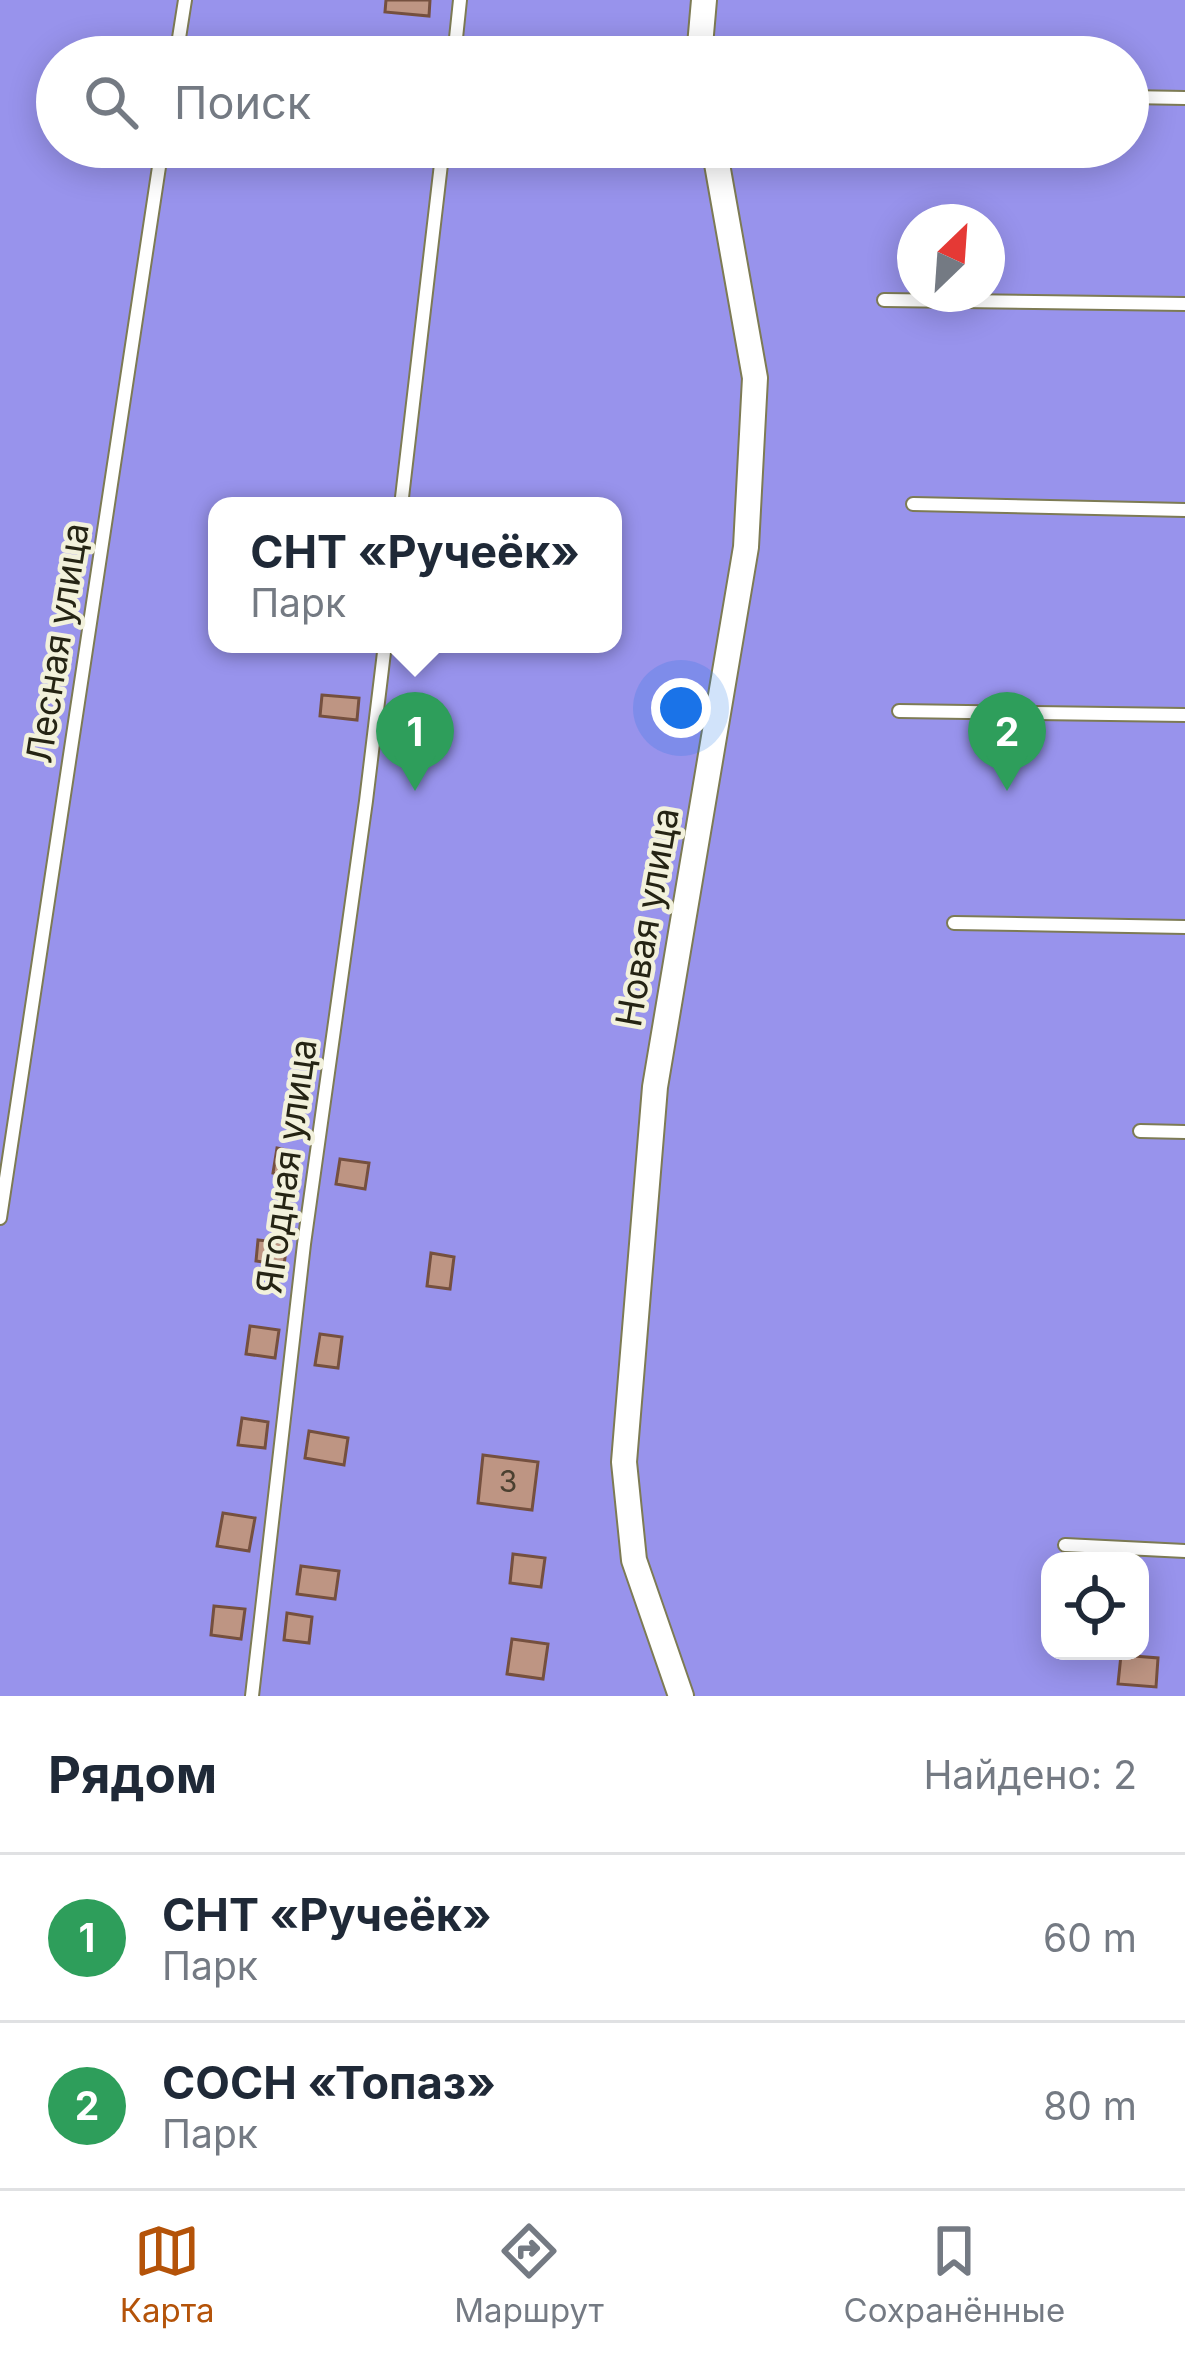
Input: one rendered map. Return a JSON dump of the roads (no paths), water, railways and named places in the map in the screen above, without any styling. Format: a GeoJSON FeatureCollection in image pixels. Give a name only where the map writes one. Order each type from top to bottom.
{"type":"FeatureCollection","features":[{"type":"Feature","properties":{"kind":"street"},"geometry":{"type":"LineString","coordinates":[[701,36],[704,0]]}},
{"type":"Feature","properties":{"kind":"street","name":"Новая улица"},"geometry":{"type":"LineString","coordinates":[[681,1696],[634,1560],[624,1462],[655,1088],[746,547],[755,378],[718,168]]}},
{"type":"Feature","properties":{"kind":"lane"},"geometry":{"type":"LineString","coordinates":[[179,36],[184,0]]}},
{"type":"Feature","properties":{"kind":"lane"},"geometry":{"type":"LineString","coordinates":[[456,36],[460,0]]}},
{"type":"Feature","properties":{"kind":"lane"},"geometry":{"type":"LineString","coordinates":[[1149,97],[1185,98]]}},
{"type":"Feature","properties":{"kind":"lane","name":"Лесная улица"},"geometry":{"type":"LineString","coordinates":[[0,1219],[159,168]]}},
{"type":"Feature","properties":{"kind":"lane"},"geometry":{"type":"LineString","coordinates":[[402,497],[441,168]]}},
{"type":"Feature","properties":{"kind":"lane"},"geometry":{"type":"LineString","coordinates":[[884,300],[1185,304]]}},
{"type":"Feature","properties":{"kind":"lane"},"geometry":{"type":"LineString","coordinates":[[913,504],[1185,510]]}},
{"type":"Feature","properties":{"kind":"lane","name":"Ягодная улица"},"geometry":{"type":"LineString","coordinates":[[252,1696],[304,1244],[384,653]]}},
{"type":"Feature","properties":{"kind":"lane"},"geometry":{"type":"LineString","coordinates":[[899,711],[1185,715]]}},
{"type":"Feature","properties":{"kind":"lane"},"geometry":{"type":"LineString","coordinates":[[954,923],[1185,927]]}},
{"type":"Feature","properties":{"kind":"lane"},"geometry":{"type":"LineString","coordinates":[[1141,1131],[1185,1132]]}},
{"type":"Feature","properties":{"kind":"lane"},"geometry":{"type":"LineString","coordinates":[[1065,1545],[1185,1551]]}},
{"type":"Feature","properties":{"kind":"place","name":"СНТ «Ручеёк»"},"geometry":{"type":"Point","coordinates":[415,791]}},
{"type":"Feature","properties":{"kind":"place","name":"СОСН «Топаз»"},"geometry":{"type":"Point","coordinates":[1007,791]}}]}
